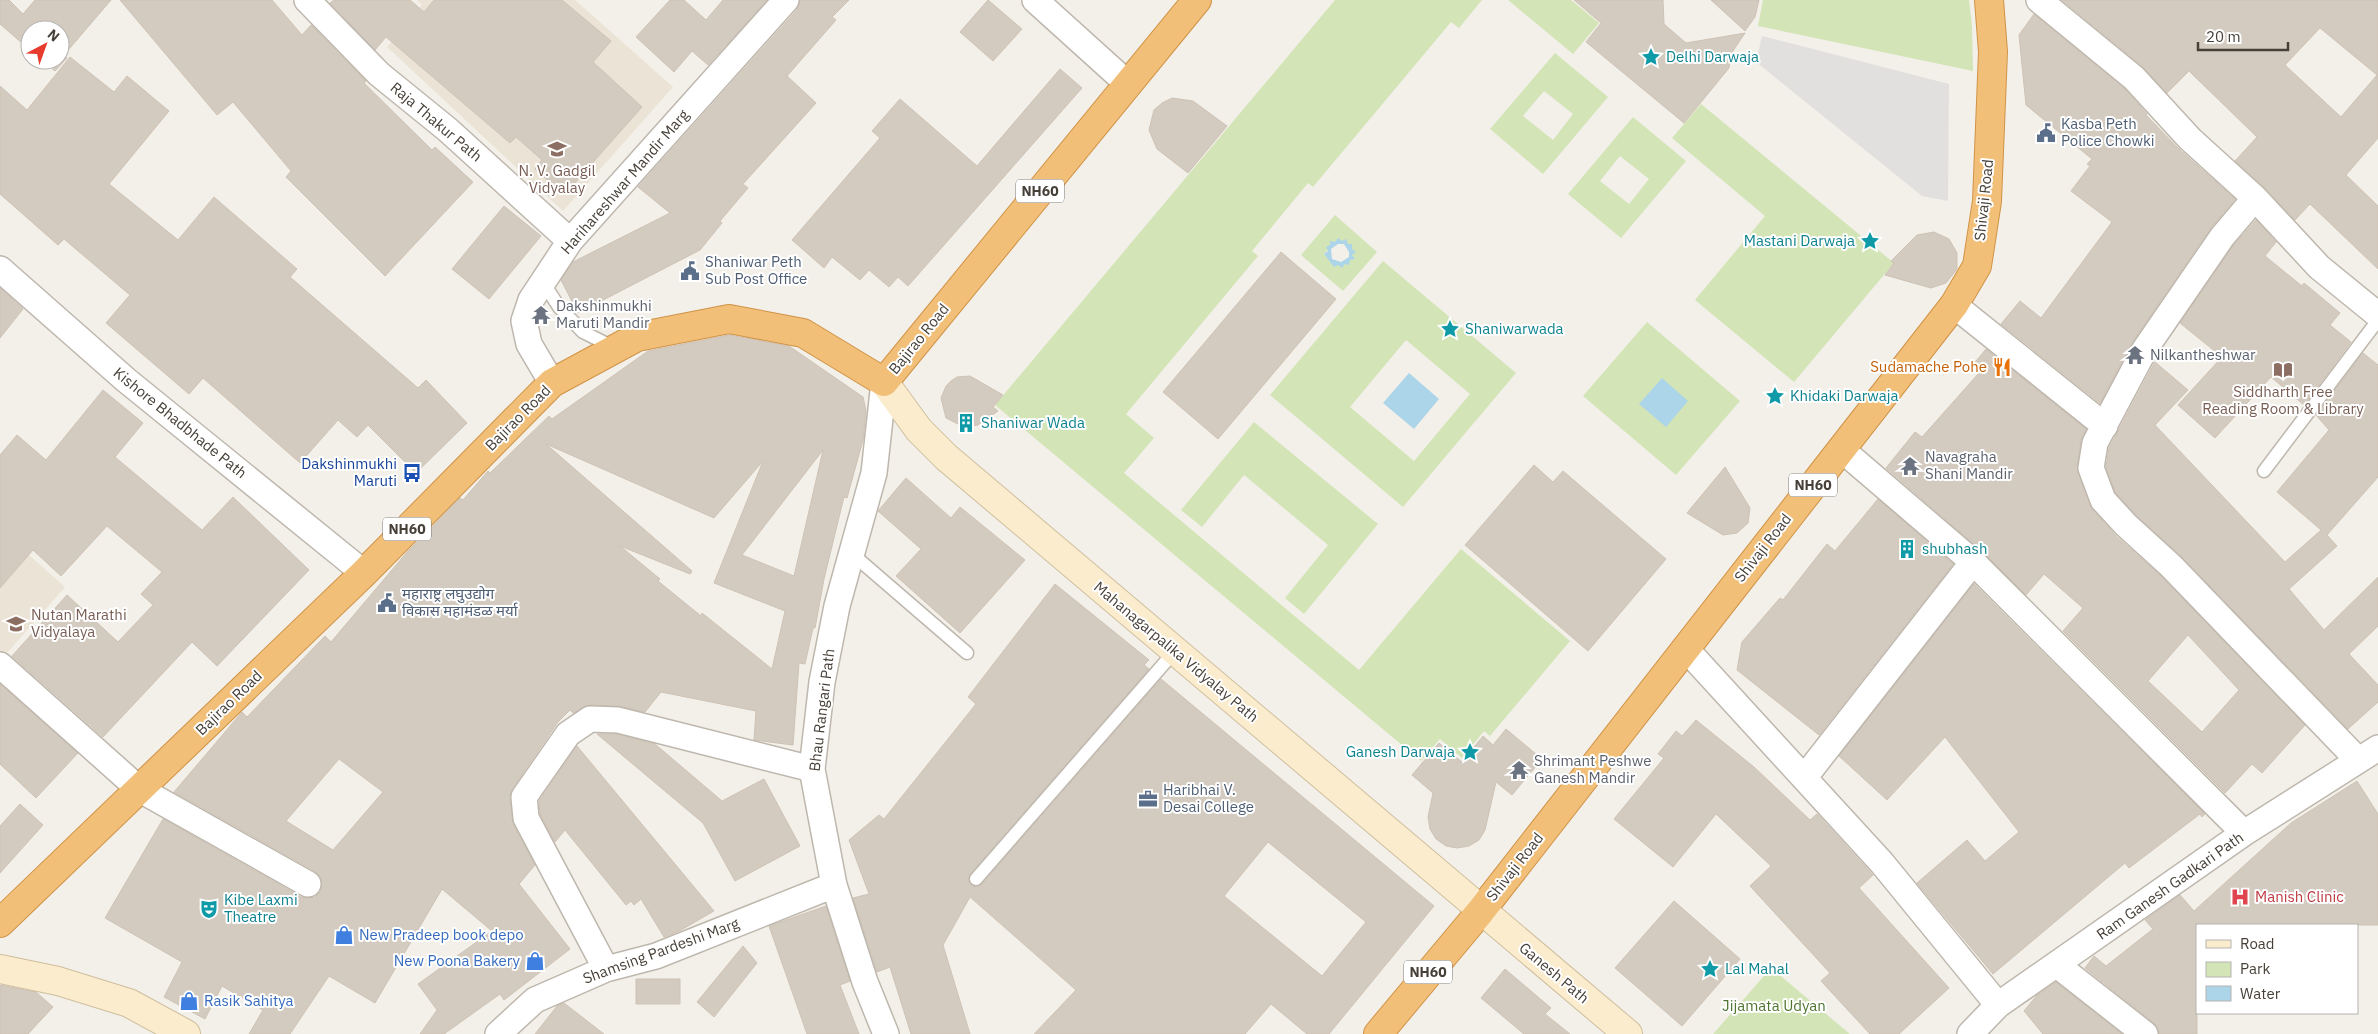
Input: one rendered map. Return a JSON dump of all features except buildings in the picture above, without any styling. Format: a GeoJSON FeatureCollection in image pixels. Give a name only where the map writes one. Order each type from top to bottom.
{"type":"FeatureCollection","features":[{"type":"Feature","properties":{"kind":"highway","name":"Bajirao Road"},"geometry":{"type":"LineString","coordinates":[[0,923],[364,573],[552,383],[637,337],[730,319],[803,333],[884,382],[1197,0]]}},
{"type":"Feature","properties":{"kind":"highway","name":"Shivaji Road"},"geometry":{"type":"LineString","coordinates":[[1378,1034],[1480,912],[1954,305],[1976,266],[1987,201],[1993,52],[1989,0]]}},
{"type":"Feature","properties":{"kind":"street","name":"Raja Thakur Path"},"geometry":{"type":"LineString","coordinates":[[307,0],[379,74],[448,130],[570,241]]}},
{"type":"Feature","properties":{"kind":"street","name":"Harihareshwar Mandir Marg"},"geometry":{"type":"LineString","coordinates":[[552,383],[529,344],[524,321],[531,300],[570,241],[786,0]]}},
{"type":"Feature","properties":{"kind":"street"},"geometry":{"type":"LineString","coordinates":[[1034,0],[1128,84]]}},
{"type":"Feature","properties":{"kind":"street"},"geometry":{"type":"LineString","coordinates":[[2039,0],[2134,78],[2190,139],[2255,198],[2319,267],[2378,315]]}},
{"type":"Feature","properties":{"kind":"street"},"geometry":{"type":"LineString","coordinates":[[2255,198],[2222,236],[2146,349],[2095,443],[2091,468],[2104,500],[2126,525],[2368,753]]}},
{"type":"Feature","properties":{"kind":"street","name":"Kishore Bhadbhade Path"},"geometry":{"type":"LineString","coordinates":[[0,269],[126,380],[364,573]]}},
{"type":"Feature","properties":{"kind":"street"},"geometry":{"type":"LineString","coordinates":[[1954,305],[2105,426]]}},
{"type":"Feature","properties":{"kind":"street","name":"Bhau Rangari Path"},"geometry":{"type":"LineString","coordinates":[[884,382],[874,473],[837,606],[822,682],[812,769],[834,885],[865,982],[886,1034]]}},
{"type":"Feature","properties":{"kind":"street","name":"Mahanagarpalika Vidyalay Path"},"geometry":{"type":"LineString","coordinates":[[884,382],[919,430],[946,457],[1480,912]]}},
{"type":"Feature","properties":{"kind":"street"},"geometry":{"type":"LineString","coordinates":[[1841,449],[1973,562],[2244,834]]}},
{"type":"Feature","properties":{"kind":"street"},"geometry":{"type":"LineString","coordinates":[[1804,778],[1973,562]]}},
{"type":"Feature","properties":{"kind":"street"},"geometry":{"type":"LineString","coordinates":[[1685,648],[1882,863],[1998,1005]]}},
{"type":"Feature","properties":{"kind":"street"},"geometry":{"type":"LineString","coordinates":[[0,665],[140,789],[308,884]]}},
{"type":"Feature","properties":{"kind":"street"},"geometry":{"type":"LineString","coordinates":[[606,969],[526,818],[524,808],[524,797],[568,734],[590,719],[618,720],[812,769]]}},
{"type":"Feature","properties":{"kind":"street","name":"Ram Ganesh Gadkari Path"},"geometry":{"type":"LineString","coordinates":[[1970,1034],[1998,1005],[2244,834],[2368,753]]}},
{"type":"Feature","properties":{"kind":"street","name":"Shamsing Pardeshi Marg"},"geometry":{"type":"LineString","coordinates":[[498,1034],[535,1000],[606,969],[656,956],[834,885]]}},
{"type":"Feature","properties":{"kind":"street","name":"Ganesh Path"},"geometry":{"type":"LineString","coordinates":[[1480,912],[1628,1034]]}},
{"type":"Feature","properties":{"kind":"street"},"geometry":{"type":"LineString","coordinates":[[2057,965],[2145,1034]]}},
{"type":"Feature","properties":{"kind":"street"},"geometry":{"type":"LineString","coordinates":[[0,969],[58,981],[129,1003],[186,1034]]}},
{"type":"Feature","properties":{"kind":"lane"},"geometry":{"type":"LineString","coordinates":[[543,282],[559,307],[584,332],[616,348]]}},
{"type":"Feature","properties":{"kind":"lane"},"geometry":{"type":"LineString","coordinates":[[2264,471],[2378,320]]}},
{"type":"Feature","properties":{"kind":"lane"},"geometry":{"type":"LineString","coordinates":[[851,553],[967,653]]}},
{"type":"Feature","properties":{"kind":"lane"},"geometry":{"type":"LineString","coordinates":[[976,879],[1175,651]]}},
{"type":"Feature","properties":{"kind":"shaded area","name":"N. V. Gadgil Vidyalay"},"geometry":{"type":"Polygon","coordinates":[[[417,0],[575,0],[673,87],[563,211],[387,47],[422,5],[417,0]]]}},
{"type":"Feature","properties":{"kind":"shaded area"},"geometry":{"type":"Polygon","coordinates":[[[1762,36],[1949,84],[1948,201],[1922,196],[1756,62],[1762,36]]]}},
{"type":"Feature","properties":{"kind":"shaded area","name":"Nutan Marathi Vidyalaya"},"geometry":{"type":"Polygon","coordinates":[[[0,529],[65,587],[0,661],[0,529]]]}},
{"type":"Feature","properties":{"kind":"green space"},"geometry":{"type":"Polygon","coordinates":[[[1335,0],[1482,0],[1459,28],[1451,22],[1313,187],[1308,183],[1252,251],[1258,256],[1126,414],[1154,438],[1124,473],[1359,670],[1461,549],[1570,641],[1490,736],[1484,731],[1462,758],[1440,739],[1421,761],[995,405],[1335,0]]]}},
{"type":"Feature","properties":{"kind":"green space"},"geometry":{"type":"Polygon","coordinates":[[[1508,0],[1571,0],[1599,23],[1573,54],[1508,0]]]}},
{"type":"Feature","properties":{"kind":"green space"},"geometry":{"type":"Polygon","coordinates":[[[1763,0],[1969,0],[1972,25],[1973,71],[1758,26],[1763,0]]]}},
{"type":"Feature","properties":{"kind":"green space"},"geometry":{"type":"Polygon","coordinates":[[[1555,53],[1608,97],[1543,174],[1490,129],[1555,53]],[[1544,91],[1523,116],[1553,140],[1573,114],[1544,91]]]}},
{"type":"Feature","properties":{"kind":"green space"},"geometry":{"type":"Polygon","coordinates":[[[1701,104],[1894,263],[1794,382],[1695,300],[1765,216],[1672,138],[1701,104]]]}},
{"type":"Feature","properties":{"kind":"green space"},"geometry":{"type":"Polygon","coordinates":[[[1633,117],[1686,161],[1621,238],[1568,194],[1633,117]],[[1620,156],[1600,181],[1629,204],[1649,179],[1620,156]]]}},
{"type":"Feature","properties":{"kind":"green space"},"geometry":{"type":"Polygon","coordinates":[[[1335,215],[1377,252],[1343,291],[1301,255],[1335,215]],[[1342,241],[1335,242],[1324,254],[1338,265],[1344,264],[1352,255],[1352,249],[1342,241]]]}},
{"type":"Feature","properties":{"kind":"green space"},"geometry":{"type":"Polygon","coordinates":[[[1383,261],[1516,373],[1403,507],[1270,395],[1383,261]],[[1406,340],[1350,407],[1414,461],[1470,394],[1406,340]]]}},
{"type":"Feature","properties":{"kind":"green space"},"geometry":{"type":"Polygon","coordinates":[[[1647,322],[1740,401],[1676,475],[1583,396],[1647,322]]]}},
{"type":"Feature","properties":{"kind":"green space"},"geometry":{"type":"Polygon","coordinates":[[[1254,422],[1378,524],[1304,614],[1285,598],[1328,545],[1244,475],[1202,527],[1181,510],[1254,422]]]}},
{"type":"Feature","properties":{"kind":"green space","name":"Jijamata Udyan"},"geometry":{"type":"Polygon","coordinates":[[[1771,968],[1850,1034],[1713,1034],[1771,968]]]}},
{"type":"Feature","properties":{"kind":"water"},"geometry":{"type":"Polygon","coordinates":[[[1338,238],[1342,241],[1346,239],[1348,244],[1352,244],[1352,249],[1356,252],[1352,255],[1355,259],[1350,260],[1349,265],[1345,264],[1342,268],[1338,265],[1334,267],[1324,254],[1328,251],[1326,247],[1330,245],[1330,241],[1335,242],[1338,238]],[[1338,244],[1331,249],[1332,259],[1341,262],[1349,257],[1349,252],[1344,244],[1338,244]]]}},
{"type":"Feature","properties":{"kind":"water"},"geometry":{"type":"Polygon","coordinates":[[[1409,373],[1439,399],[1414,429],[1383,403],[1409,373]]]}},
{"type":"Feature","properties":{"kind":"water"},"geometry":{"type":"Polygon","coordinates":[[[1662,378],[1688,401],[1666,427],[1639,404],[1662,378]]]}},
{"type":"Feature","properties":{"kind":"place","name":"Delhi Darwaja"},"geometry":{"type":"Point","coordinates":[1651,57]}},
{"type":"Feature","properties":{"kind":"place","name":"Kasba Peth Police Chowki"},"geometry":{"type":"Point","coordinates":[2046,133]}},
{"type":"Feature","properties":{"kind":"place","name":"N. V. Gadgil Vidyalay"},"geometry":{"type":"Point","coordinates":[557,149]}},
{"type":"Feature","properties":{"kind":"place","name":"Mastani Darwaja"},"geometry":{"type":"Point","coordinates":[1870,241]}},
{"type":"Feature","properties":{"kind":"place","name":"Shaniwar Peth Sub Post Office"},"geometry":{"type":"Point","coordinates":[690,271]}},
{"type":"Feature","properties":{"kind":"place","name":"Dakshinmukhi Maruti Mandir"},"geometry":{"type":"Point","coordinates":[541,315]}},
{"type":"Feature","properties":{"kind":"place","name":"Shaniwarwada"},"geometry":{"type":"Point","coordinates":[1450,329]}},
{"type":"Feature","properties":{"kind":"place","name":"Nilkantheshwar"},"geometry":{"type":"Point","coordinates":[2135,355]}},
{"type":"Feature","properties":{"kind":"place","name":"Sudamache Pohe"},"geometry":{"type":"Point","coordinates":[2002,367]}},
{"type":"Feature","properties":{"kind":"place","name":"Siddharth Free Reading Room & Library"},"geometry":{"type":"Point","coordinates":[2283,370]}},
{"type":"Feature","properties":{"kind":"place","name":"Khidaki Darwaja"},"geometry":{"type":"Point","coordinates":[1775,396]}},
{"type":"Feature","properties":{"kind":"place","name":"Shaniwar Wada"},"geometry":{"type":"Point","coordinates":[966,423]}},
{"type":"Feature","properties":{"kind":"place","name":"Navagraha Shani Mandir"},"geometry":{"type":"Point","coordinates":[1910,466]}},
{"type":"Feature","properties":{"kind":"place","name":"Dakshinmukhi Maruti"},"geometry":{"type":"Point","coordinates":[412,473]}},
{"type":"Feature","properties":{"kind":"place","name":"shubhash"},"geometry":{"type":"Point","coordinates":[1907,549]}},
{"type":"Feature","properties":{"kind":"place","name":"महाराष्ट्र लघुउद्योग विकास महामंडळ मर्या"},"geometry":{"type":"Point","coordinates":[387,603]}},
{"type":"Feature","properties":{"kind":"place","name":"Nutan Marathi Vidyalaya"},"geometry":{"type":"Point","coordinates":[16,624]}},
{"type":"Feature","properties":{"kind":"place","name":"Ganesh Darwaja"},"geometry":{"type":"Point","coordinates":[1470,752]}},
{"type":"Feature","properties":{"kind":"place","name":"Shrimant Peshwe Ganesh Mandir"},"geometry":{"type":"Point","coordinates":[1519,770]}},
{"type":"Feature","properties":{"kind":"place","name":"Haribhai V. Desai College"},"geometry":{"type":"Point","coordinates":[1148,799]}},
{"type":"Feature","properties":{"kind":"place","name":"Manish Clinic"},"geometry":{"type":"Point","coordinates":[2240,897]}},
{"type":"Feature","properties":{"kind":"place","name":"Kibe Laxmi Theatre"},"geometry":{"type":"Point","coordinates":[209,909]}},
{"type":"Feature","properties":{"kind":"place","name":"New Pradeep book depo"},"geometry":{"type":"Point","coordinates":[344,935]}},
{"type":"Feature","properties":{"kind":"place","name":"New Poona Bakery"},"geometry":{"type":"Point","coordinates":[535,961]}},
{"type":"Feature","properties":{"kind":"place","name":"Lal Mahal"},"geometry":{"type":"Point","coordinates":[1710,969]}},
{"type":"Feature","properties":{"kind":"place","name":"Rasik Sahitya"},"geometry":{"type":"Point","coordinates":[189,1001]}}]}
